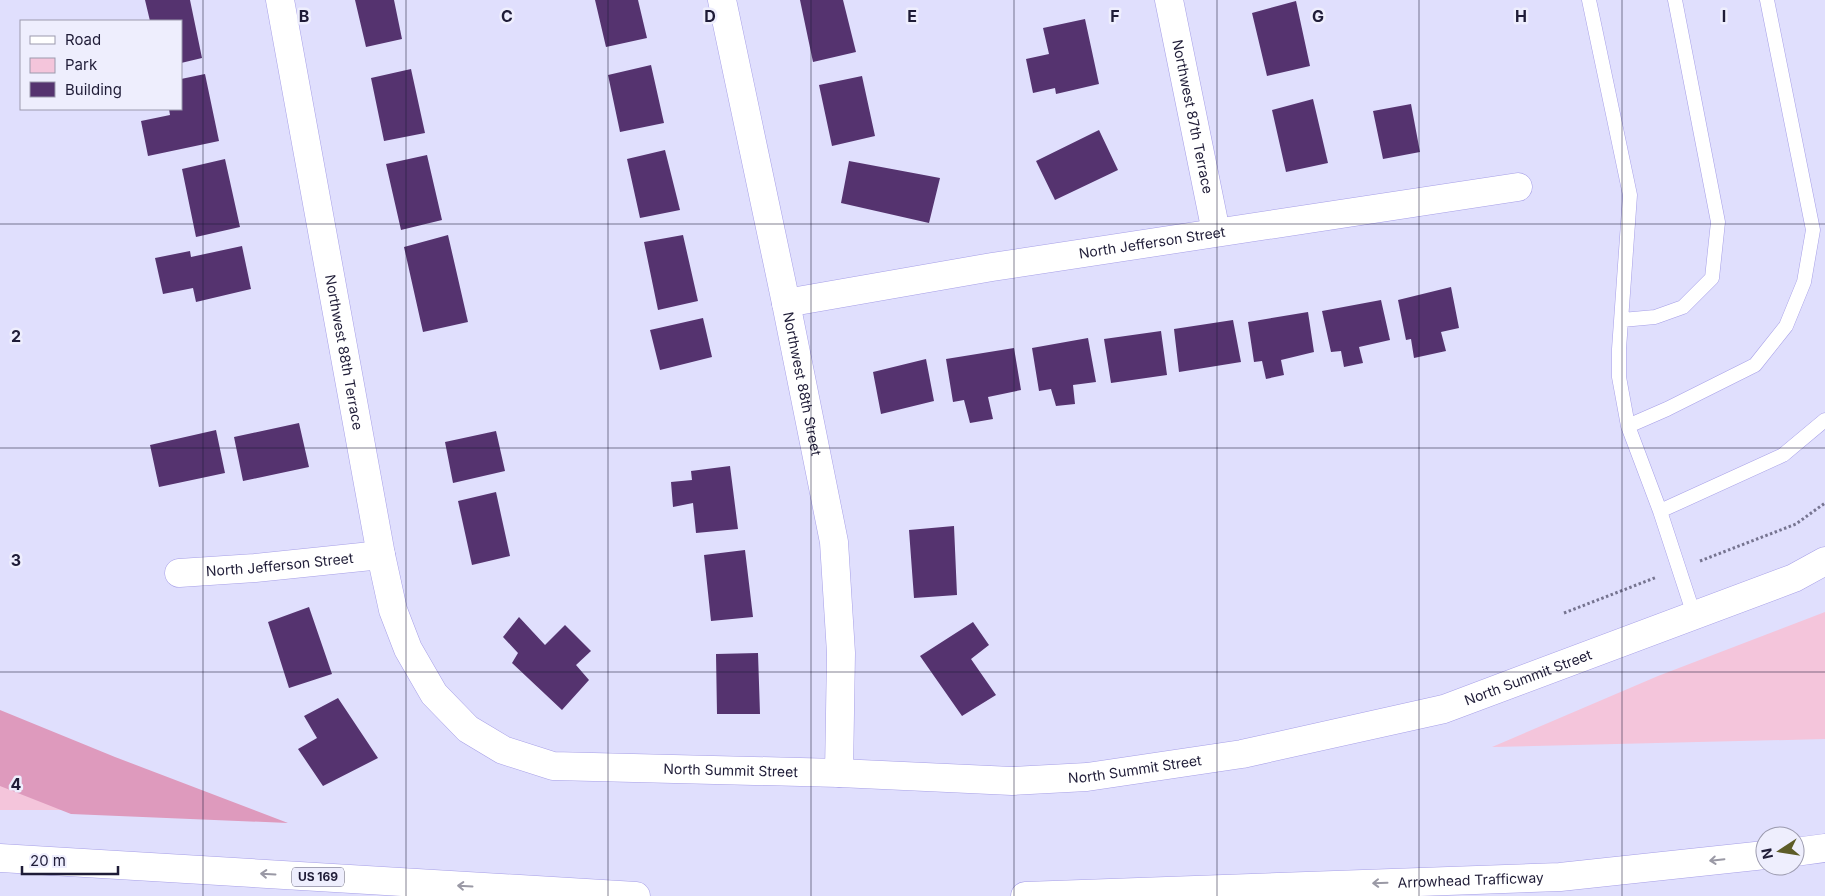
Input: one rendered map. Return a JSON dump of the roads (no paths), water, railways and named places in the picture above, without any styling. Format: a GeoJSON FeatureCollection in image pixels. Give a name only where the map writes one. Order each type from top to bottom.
{"type":"FeatureCollection","features":[{"type":"Feature","properties":{"kind":"main road","name":"Northwest 88th Terrace"},"geometry":{"type":"LineString","coordinates":[[280,0],[381,555],[393,610],[408,649],[434,694]]}},
{"type":"Feature","properties":{"kind":"main road","name":"Northwest 88th Street"},"geometry":{"type":"LineString","coordinates":[[722,0],[834,542],[841,653],[839,773]]}},
{"type":"Feature","properties":{"kind":"main road","name":"Northwest 87th Terrace"},"geometry":{"type":"LineString","coordinates":[[1169,0],[1216,232]]}},
{"type":"Feature","properties":{"kind":"main road","name":"North Jefferson Street"},"geometry":{"type":"LineString","coordinates":[[786,303],[992,267],[1518,187]]}},
{"type":"Feature","properties":{"kind":"main road","name":"North Jefferson Street"},"geometry":{"type":"LineString","coordinates":[[179,573],[255,568],[381,555]]}},
{"type":"Feature","properties":{"kind":"main road","name":"North Summit Street"},"geometry":{"type":"LineString","coordinates":[[434,694],[468,730],[503,750],[553,766],[839,773],[1012,781],[1087,777],[1242,754],[1444,708],[1794,578],[1825,561]]}},
{"type":"Feature","properties":{"kind":"main road"},"geometry":{"type":"LineString","coordinates":[[1805,851],[1825,848]]}},
{"type":"Feature","properties":{"kind":"main road","name":"Arrowhead Trafficway"},"geometry":{"type":"LineString","coordinates":[[1025,896],[1560,877],[1755,856]]}},
{"type":"Feature","properties":{"kind":"main road","name":"US 169"},"geometry":{"type":"LineString","coordinates":[[0,858],[636,896]]}},
{"type":"Feature","properties":{"kind":"lane"},"geometry":{"type":"LineString","coordinates":[[1588,0],[1630,196],[1622,320],[1618,349],[1619,378],[1628,426],[1660,511],[1694,615]]}},
{"type":"Feature","properties":{"kind":"lane"},"geometry":{"type":"LineString","coordinates":[[1622,320],[1655,317],[1683,307],[1712,278],[1718,222],[1675,0]]}},
{"type":"Feature","properties":{"kind":"lane"},"geometry":{"type":"LineString","coordinates":[[1628,426],[1667,409],[1755,365],[1786,326],[1804,282],[1812,230],[1767,0]]}},
{"type":"Feature","properties":{"kind":"lane"},"geometry":{"type":"LineString","coordinates":[[1660,511],[1784,455],[1825,420]]}}]}
